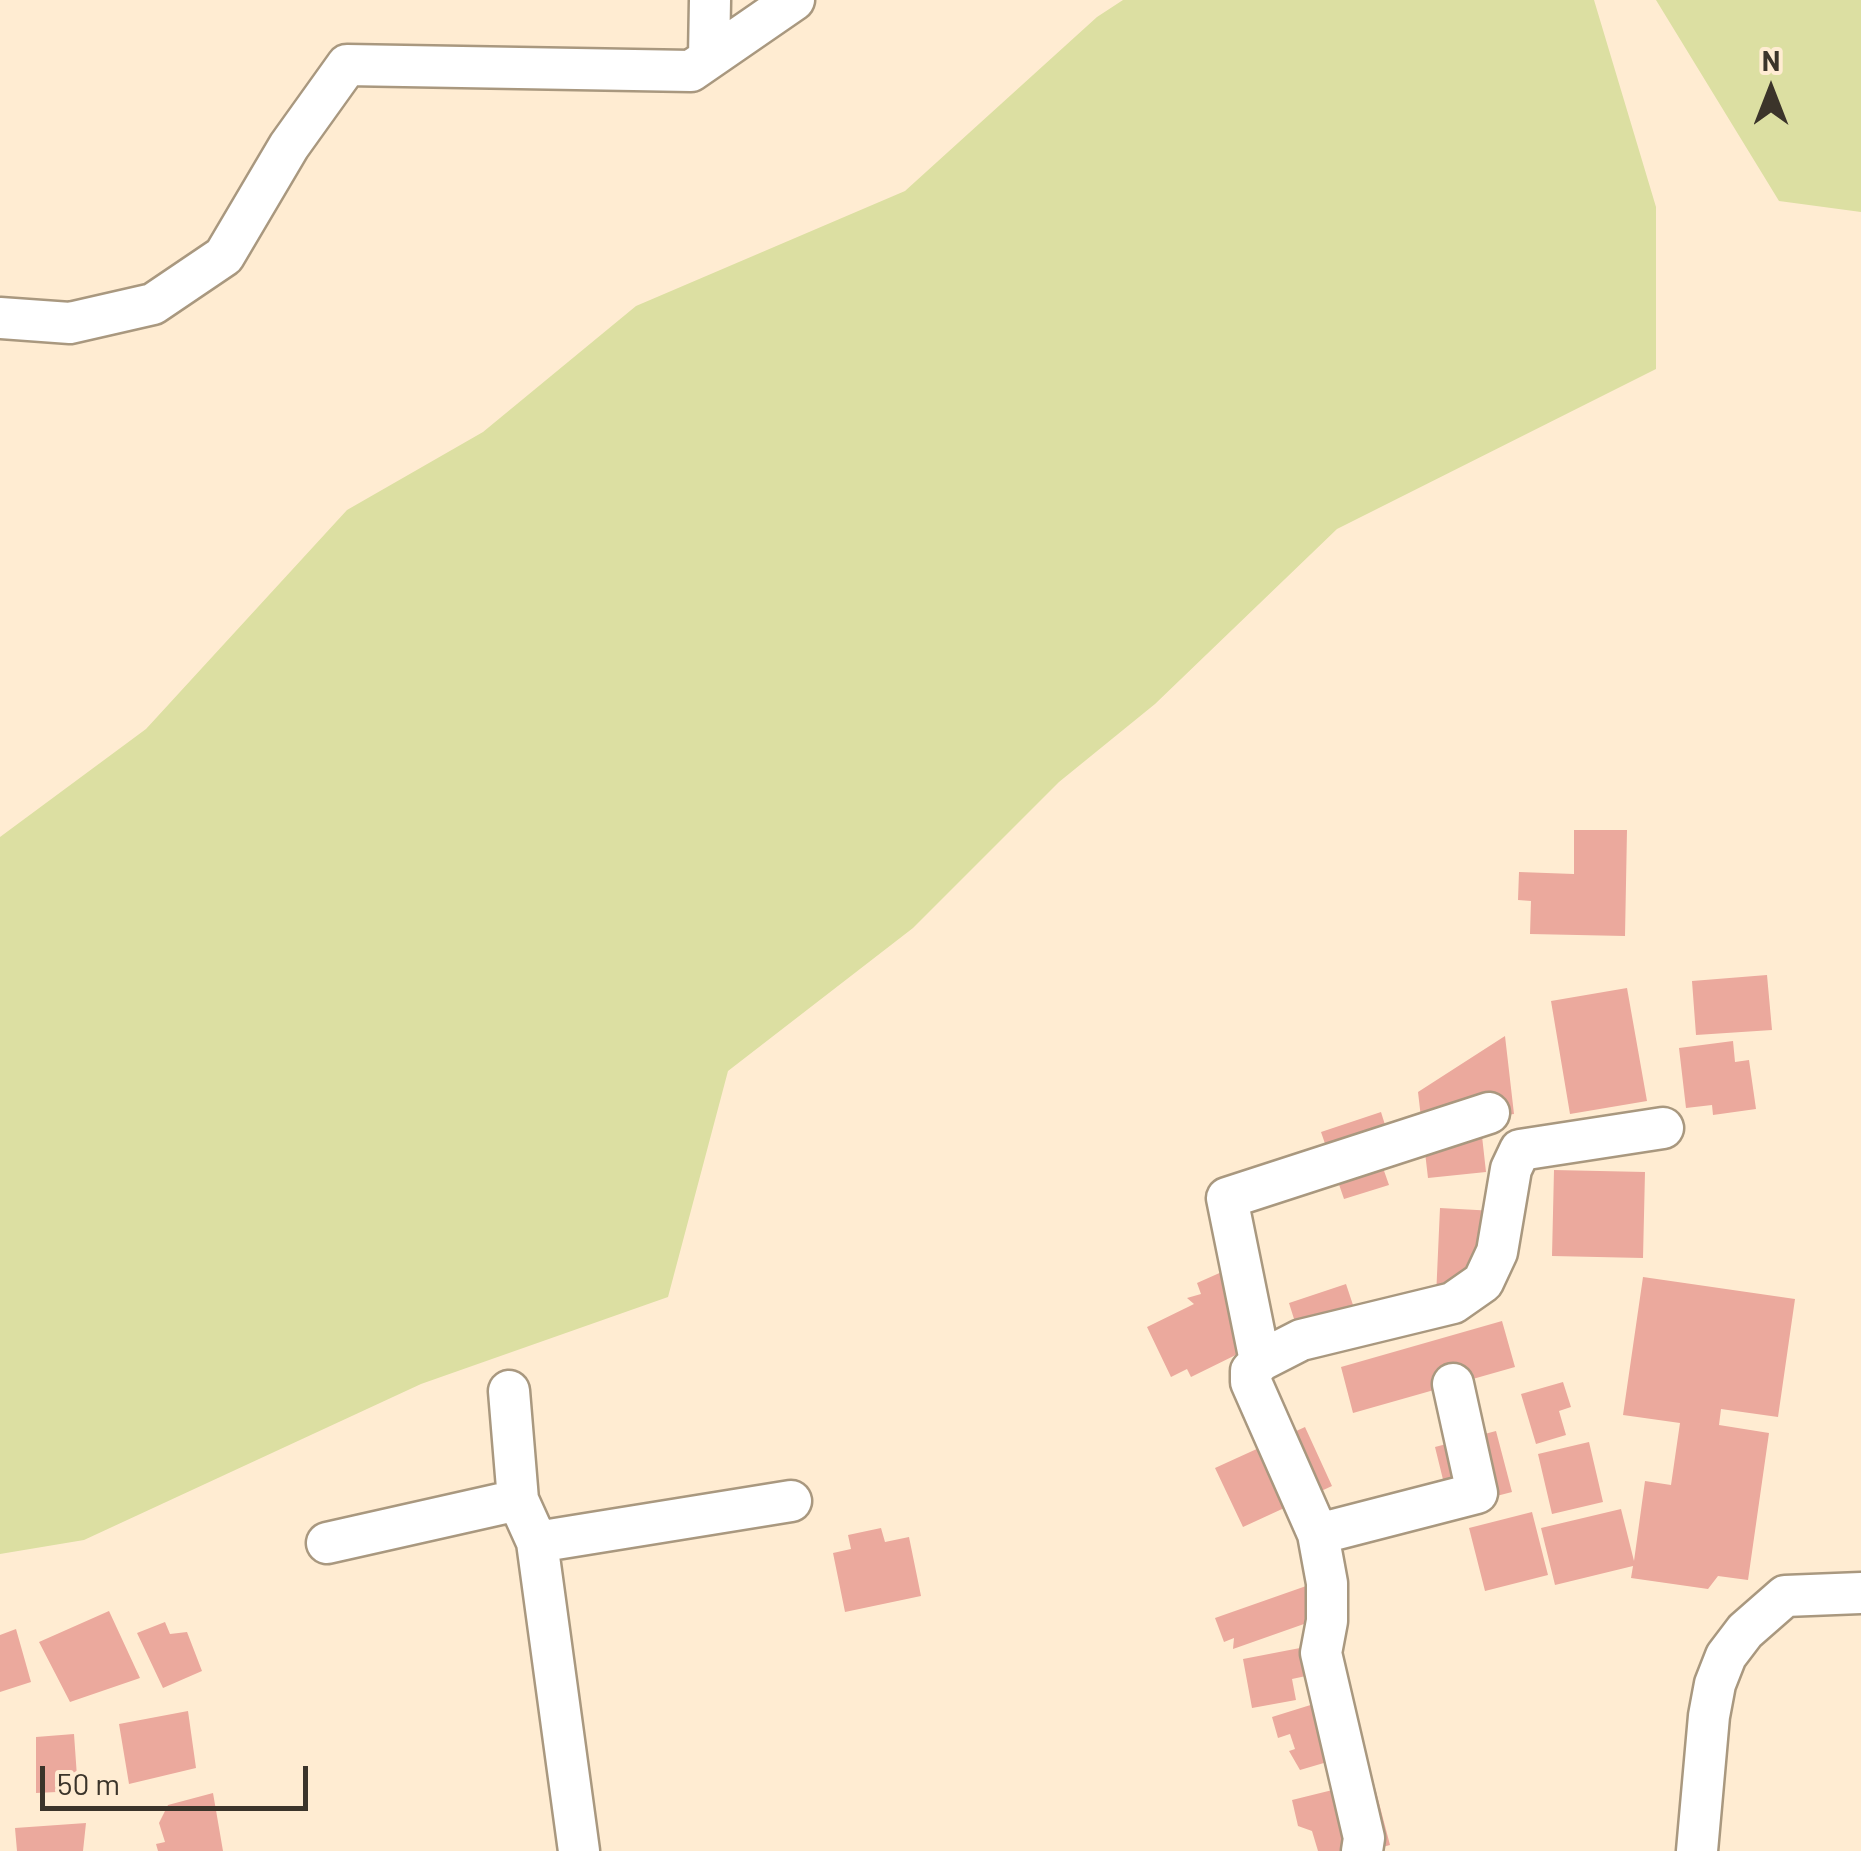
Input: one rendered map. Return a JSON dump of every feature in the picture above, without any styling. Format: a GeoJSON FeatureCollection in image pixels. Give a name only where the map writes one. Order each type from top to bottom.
{"type":"FeatureCollection","features":[{"type":"Feature","properties":{"kind":"street"},"geometry":{"type":"LineString","coordinates":[[709,58],[710,0]]}},
{"type":"Feature","properties":{"kind":"street"},"geometry":{"type":"LineString","coordinates":[[0,318],[70,322],[153,304],[224,256],[289,146],[347,65],[691,71],[794,0]]}},
{"type":"Feature","properties":{"kind":"street"},"geometry":{"type":"LineString","coordinates":[[1260,1361],[1227,1198],[1488,1113]]}},
{"type":"Feature","properties":{"kind":"street"},"geometry":{"type":"LineString","coordinates":[[1362,1851],[1364,1838],[1321,1653],[1327,1621],[1327,1584],[1318,1534],[1251,1382],[1251,1371],[1260,1361],[1301,1340],[1453,1302],[1483,1282],[1498,1252],[1512,1169],[1520,1150],[1663,1128]]}},
{"type":"Feature","properties":{"kind":"street"},"geometry":{"type":"LineString","coordinates":[[1318,1534],[1477,1493],[1453,1384]]}},
{"type":"Feature","properties":{"kind":"street"},"geometry":{"type":"LineString","coordinates":[[509,1391],[518,1500],[536,1542],[579,1851]]}},
{"type":"Feature","properties":{"kind":"street"},"geometry":{"type":"LineString","coordinates":[[327,1542],[518,1500]]}},
{"type":"Feature","properties":{"kind":"street"},"geometry":{"type":"LineString","coordinates":[[536,1542],[792,1501]]}},
{"type":"Feature","properties":{"kind":"street"},"geometry":{"type":"LineString","coordinates":[[1698,1851],[1710,1716],[1715,1684],[1726,1656],[1745,1631],[1784,1596],[1861,1593]]}},
{"type":"Feature","properties":{"kind":"green space"},"geometry":{"type":"Polygon","coordinates":[[[1123,0],[1594,0],[1656,207],[1656,369],[1337,529],[1155,704],[1059,782],[913,928],[728,1071],[668,1297],[421,1384],[84,1540],[0,1554],[0,837],[146,729],[347,510],[483,432],[636,306],[905,191],[1097,17],[1123,0]]]}},
{"type":"Feature","properties":{"kind":"green space"},"geometry":{"type":"Polygon","coordinates":[[[1656,0],[1861,0],[1861,212],[1779,201],[1656,0]]]}},
{"type":"Feature","properties":{"kind":"building"},"geometry":{"type":"Polygon","coordinates":[[[1574,830],[1627,830],[1625,936],[1530,934],[1531,901],[1518,900],[1519,872],[1574,874],[1574,830]]]}},
{"type":"Feature","properties":{"kind":"building"},"geometry":{"type":"Polygon","coordinates":[[[1767,975],[1772,1030],[1696,1035],[1692,981],[1767,975]]]}},
{"type":"Feature","properties":{"kind":"building"},"geometry":{"type":"Polygon","coordinates":[[[1627,988],[1647,1101],[1570,1114],[1551,1001],[1627,988]]]}},
{"type":"Feature","properties":{"kind":"building"},"geometry":{"type":"Polygon","coordinates":[[[1505,1036],[1514,1114],[1480,1118],[1486,1172],[1428,1178],[1418,1092],[1505,1036]]]}},
{"type":"Feature","properties":{"kind":"building"},"geometry":{"type":"Polygon","coordinates":[[[1733,1041],[1735,1062],[1749,1060],[1756,1109],[1713,1115],[1712,1105],[1686,1108],[1679,1048],[1733,1041]]]}},
{"type":"Feature","properties":{"kind":"building"},"geometry":{"type":"Polygon","coordinates":[[[1381,1112],[1396,1160],[1382,1165],[1389,1185],[1344,1199],[1321,1132],[1381,1112]]]}},
{"type":"Feature","properties":{"kind":"building"},"geometry":{"type":"Polygon","coordinates":[[[1554,1170],[1645,1172],[1643,1258],[1552,1256],[1554,1170]]]}},
{"type":"Feature","properties":{"kind":"building"},"geometry":{"type":"Polygon","coordinates":[[[1440,1208],[1495,1211],[1492,1299],[1436,1297],[1440,1208]]]}},
{"type":"Feature","properties":{"kind":"building"},"geometry":{"type":"Polygon","coordinates":[[[1242,1263],[1250,1348],[1191,1377],[1187,1369],[1171,1377],[1147,1327],[1194,1304],[1187,1298],[1201,1294],[1197,1283],[1242,1263]]]}},
{"type":"Feature","properties":{"kind":"building"},"geometry":{"type":"Polygon","coordinates":[[[1643,1277],[1795,1299],[1778,1417],[1721,1409],[1719,1425],[1769,1433],[1748,1580],[1718,1576],[1708,1589],[1631,1578],[1633,1566],[1555,1585],[1541,1528],[1621,1509],[1634,1561],[1645,1481],[1671,1485],[1680,1423],[1623,1415],[1643,1277]]]}},
{"type":"Feature","properties":{"kind":"building"},"geometry":{"type":"Polygon","coordinates":[[[1346,1284],[1363,1335],[1305,1354],[1289,1303],[1346,1284]]]}},
{"type":"Feature","properties":{"kind":"building"},"geometry":{"type":"Polygon","coordinates":[[[1502,1321],[1515,1367],[1353,1413],[1341,1367],[1502,1321]]]}},
{"type":"Feature","properties":{"kind":"building"},"geometry":{"type":"Polygon","coordinates":[[[1563,1382],[1571,1407],[1559,1411],[1566,1435],[1536,1444],[1521,1394],[1563,1382]]]}},
{"type":"Feature","properties":{"kind":"building"},"geometry":{"type":"Polygon","coordinates":[[[1305,1427],[1332,1486],[1243,1527],[1215,1468],[1305,1427]]]}},
{"type":"Feature","properties":{"kind":"building"},"geometry":{"type":"Polygon","coordinates":[[[1496,1431],[1512,1492],[1450,1508],[1435,1447],[1496,1431]]]}},
{"type":"Feature","properties":{"kind":"building"},"geometry":{"type":"Polygon","coordinates":[[[1589,1442],[1603,1502],[1552,1514],[1538,1454],[1589,1442]]]}},
{"type":"Feature","properties":{"kind":"building"},"geometry":{"type":"Polygon","coordinates":[[[1532,1512],[1548,1575],[1485,1591],[1469,1528],[1532,1512]]]}},
{"type":"Feature","properties":{"kind":"building"},"geometry":{"type":"Polygon","coordinates":[[[881,1528],[885,1542],[909,1537],[921,1596],[845,1612],[833,1553],[851,1549],[848,1535],[881,1528]]]}},
{"type":"Feature","properties":{"kind":"building"},"geometry":{"type":"Polygon","coordinates":[[[1309,1585],[1321,1618],[1233,1649],[1234,1638],[1224,1642],[1215,1618],[1309,1585]]]}},
{"type":"Feature","properties":{"kind":"building"},"geometry":{"type":"Polygon","coordinates":[[[109,1611],[140,1678],[70,1702],[39,1642],[109,1611]]]}},
{"type":"Feature","properties":{"kind":"building"},"geometry":{"type":"Polygon","coordinates":[[[165,1622],[170,1634],[187,1632],[202,1671],[163,1688],[137,1633],[165,1622]]]}},
{"type":"Feature","properties":{"kind":"building"},"geometry":{"type":"Polygon","coordinates":[[[16,1629],[31,1682],[0,1692],[0,1635],[16,1629]]]}},
{"type":"Feature","properties":{"kind":"building"},"geometry":{"type":"Polygon","coordinates":[[[1300,1648],[1306,1676],[1292,1679],[1296,1700],[1252,1708],[1243,1659],[1300,1648]]]}},
{"type":"Feature","properties":{"kind":"building"},"geometry":{"type":"Polygon","coordinates":[[[1333,1698],[1351,1755],[1300,1770],[1289,1751],[1295,1749],[1290,1734],[1278,1738],[1272,1717],[1333,1698]]]}},
{"type":"Feature","properties":{"kind":"building"},"geometry":{"type":"Polygon","coordinates":[[[188,1711],[196,1768],[129,1784],[119,1724],[188,1711]]]}},
{"type":"Feature","properties":{"kind":"building"},"geometry":{"type":"Polygon","coordinates":[[[74,1734],[78,1791],[36,1793],[36,1737],[74,1734]]]}},
{"type":"Feature","properties":{"kind":"building"},"geometry":{"type":"Polygon","coordinates":[[[1373,1780],[1390,1845],[1368,1851],[1318,1851],[1312,1831],[1298,1826],[1292,1800],[1373,1780]]]}},
{"type":"Feature","properties":{"kind":"building"},"geometry":{"type":"Polygon","coordinates":[[[213,1793],[223,1851],[158,1851],[156,1844],[165,1842],[159,1823],[168,1805],[213,1793]]]}},
{"type":"Feature","properties":{"kind":"building"},"geometry":{"type":"Polygon","coordinates":[[[86,1823],[83,1851],[17,1851],[15,1828],[86,1823]]]}}]}
